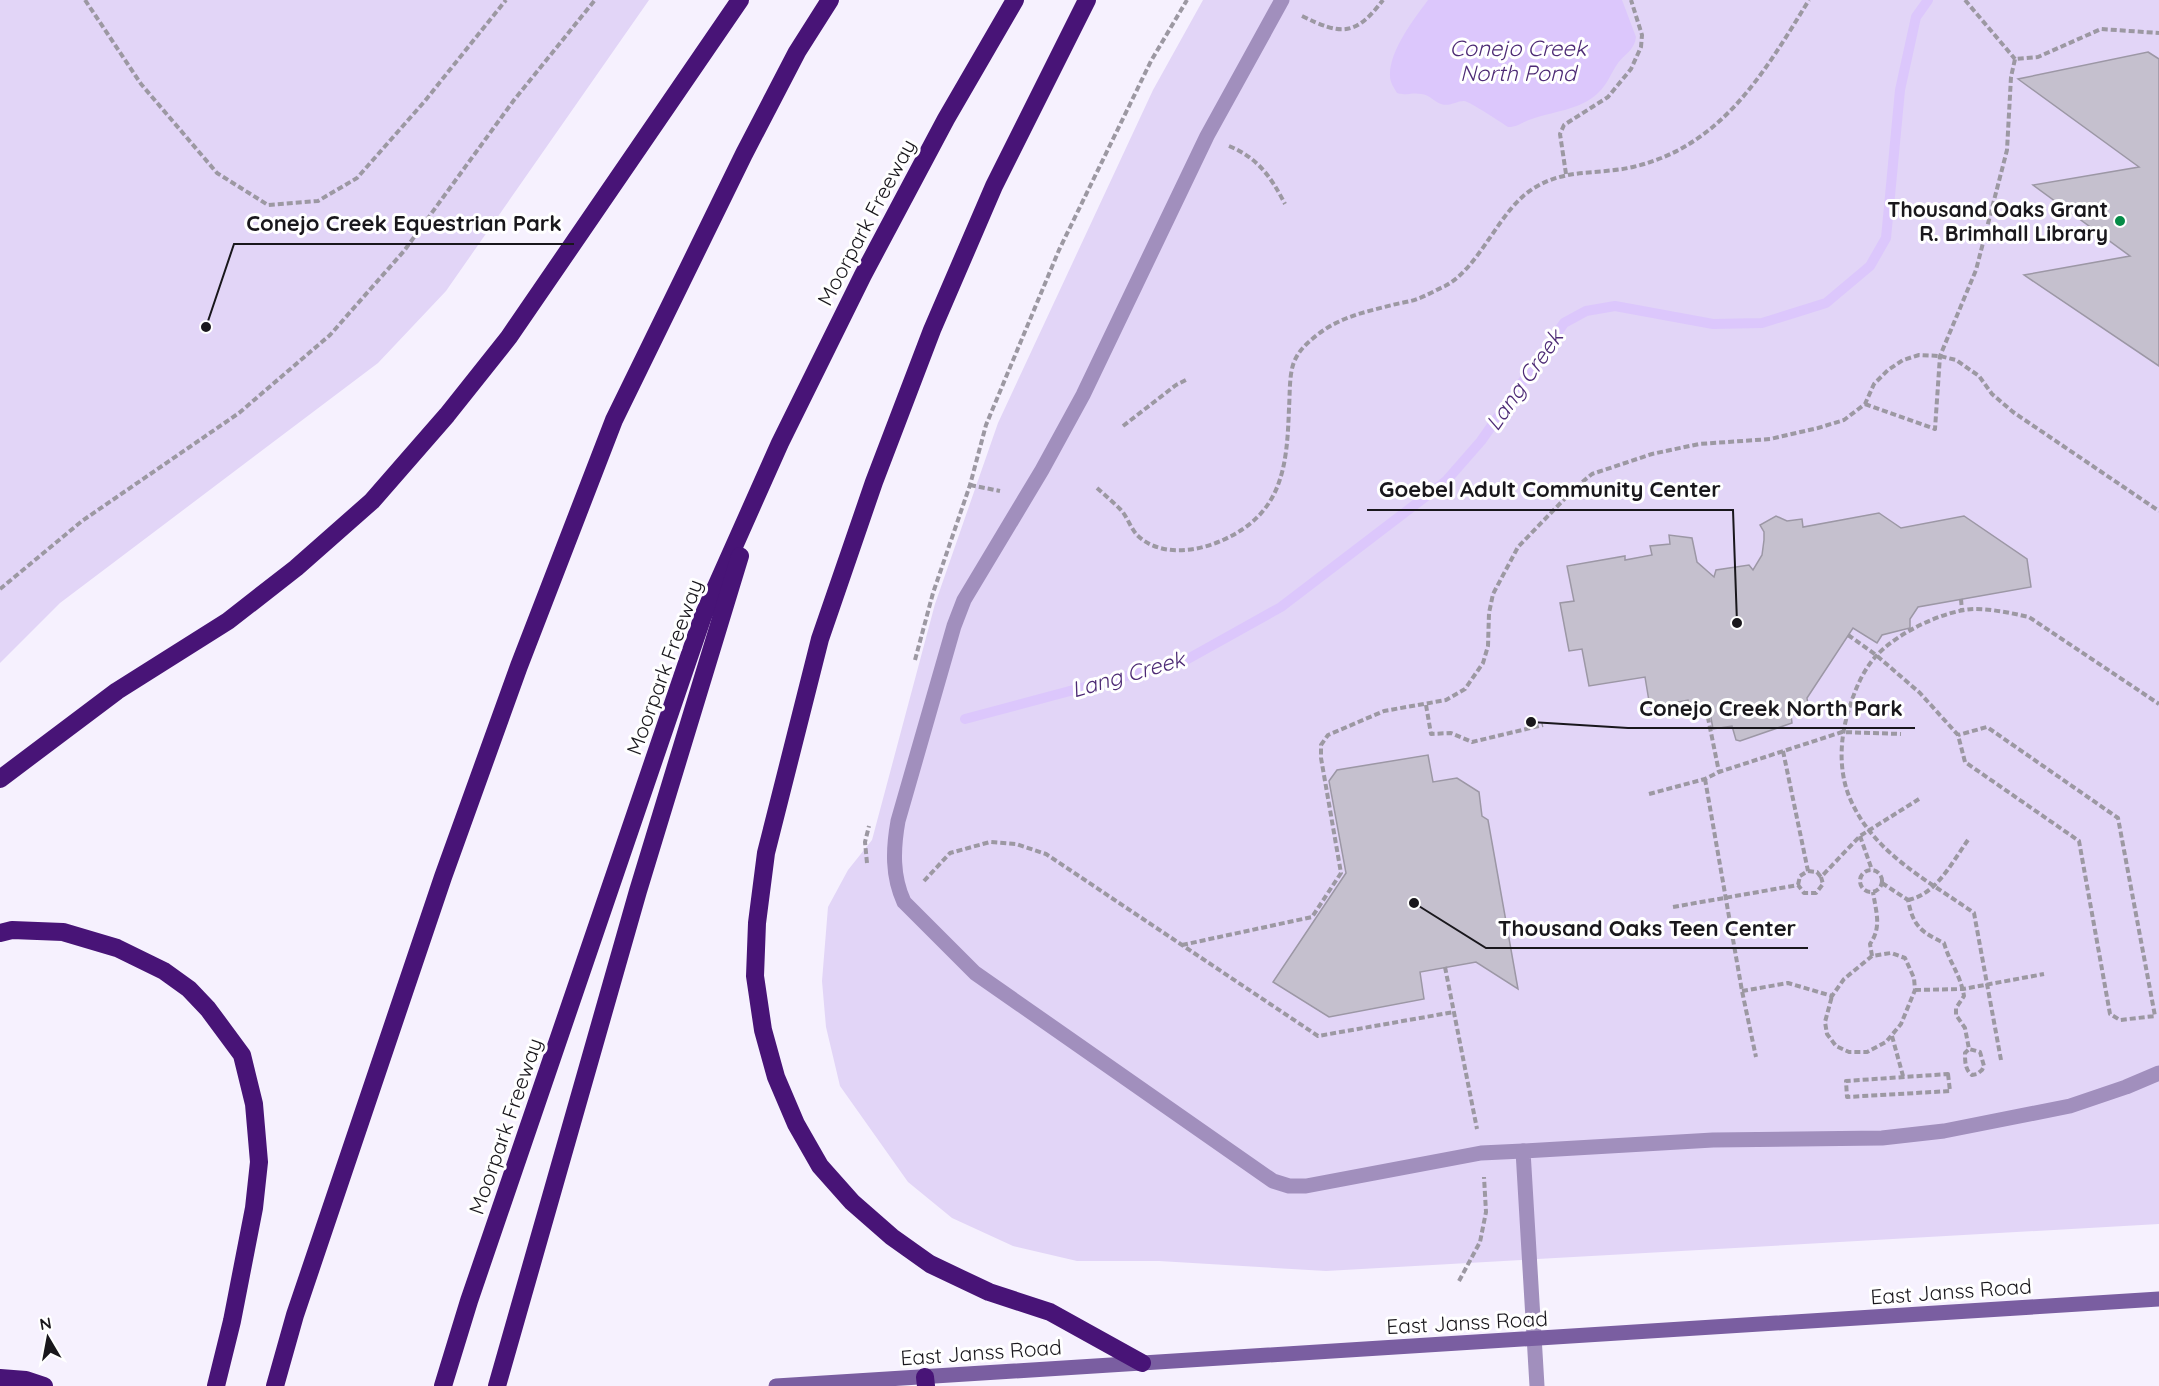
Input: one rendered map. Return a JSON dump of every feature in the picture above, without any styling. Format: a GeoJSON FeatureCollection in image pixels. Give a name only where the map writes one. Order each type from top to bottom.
{"type":"FeatureCollection","features":[{"type":"Feature","properties":{"kind":"highway"},"geometry":{"type":"LineString","coordinates":[[0,779],[117,691],[228,621],[296,568],[372,501],[447,415],[509,337],[740,0]]}},
{"type":"Feature","properties":{"kind":"highway"},"geometry":{"type":"LineString","coordinates":[[275,1386],[295,1315],[442,877],[519,666],[614,420],[744,154],[797,52],[830,0]]}},
{"type":"Feature","properties":{"kind":"highway","name":"Moorpark Freeway"},"geometry":{"type":"LineString","coordinates":[[443,1386],[469,1301],[703,616],[780,443],[863,275],[946,119],[1015,0]]}},
{"type":"Feature","properties":{"kind":"highway"},"geometry":{"type":"LineString","coordinates":[[1087,0],[994,186],[932,330],[874,482],[824,627],[766,853],[757,923],[755,976],[763,1030],[776,1077],[796,1124],[820,1166],[852,1202],[892,1237],[930,1264],[989,1292],[1050,1312],[1142,1363]]}},
{"type":"Feature","properties":{"kind":"highway"},"geometry":{"type":"LineString","coordinates":[[497,1386],[638,891],[763,481]]}},
{"type":"Feature","properties":{"kind":"highway"},"geometry":{"type":"LineString","coordinates":[[0,933],[12,930],[63,932],[117,948],[164,971],[189,989],[208,1009],[242,1055],[254,1104],[259,1162],[254,1208],[232,1321],[216,1386]]}},
{"type":"Feature","properties":{"kind":"highway"},"geometry":{"type":"LineString","coordinates":[[0,1378],[26,1380],[44,1386]]}},
{"type":"Feature","properties":{"kind":"main road","name":"East Janss Road"},"geometry":{"type":"LineString","coordinates":[[776,1386],[926,1381],[1142,1363],[2159,1299]]}},
{"type":"Feature","properties":{"kind":"lane"},"geometry":{"type":"LineString","coordinates":[[1281,2],[1207,136],[1083,395],[1042,470],[964,600],[954,626],[898,821],[894,868],[897,887],[904,902],[975,974],[1273,1181],[1288,1186],[1306,1186],[1481,1153],[1713,1140],[1882,1138],[1944,1131],[2070,1106],[2159,1073]]}},
{"type":"Feature","properties":{"kind":"lane"},"geometry":{"type":"LineString","coordinates":[[1523,1151],[1537,1386]]}},
{"type":"Feature","properties":{"kind":"path"},"geometry":{"type":"LineString","coordinates":[[85,0],[141,84],[217,173],[268,205],[318,201],[357,178],[424,102],[506,0]]}},
{"type":"Feature","properties":{"kind":"path"},"geometry":{"type":"LineString","coordinates":[[0,589],[82,521],[239,412],[330,335],[404,251],[514,100],[595,0]]}},
{"type":"Feature","properties":{"kind":"path"},"geometry":{"type":"LineString","coordinates":[[914,661],[933,593],[970,485],[986,425],[1059,250],[1151,61],[1187,0]]}},
{"type":"Feature","properties":{"kind":"path"},"geometry":{"type":"LineString","coordinates":[[1281,2],[1326,28],[1339,30],[1356,26],[1371,15],[1383,0]]}},
{"type":"Feature","properties":{"kind":"path"},"geometry":{"type":"LineString","coordinates":[[1566,174],[1560,134],[1564,125],[1608,97],[1631,69],[1641,47],[1642,35],[1631,0]]}},
{"type":"Feature","properties":{"kind":"path"},"geometry":{"type":"LineString","coordinates":[[1097,488],[1121,510],[1137,535],[1159,549],[1189,551],[1223,540],[1258,518],[1279,486],[1288,451],[1293,364],[1304,346],[1327,327],[1354,314],[1416,300],[1449,284],[1472,261],[1515,204],[1532,189],[1566,174],[1629,168],[1658,161],[1690,144],[1715,126],[1747,95],[1779,50],[1809,0]]}},
{"type":"Feature","properties":{"kind":"path"},"geometry":{"type":"LineString","coordinates":[[1965,0],[2015,59]]}},
{"type":"Feature","properties":{"kind":"path"},"geometry":{"type":"LineString","coordinates":[[2015,59],[2038,57],[2101,29],[2159,33]]}},
{"type":"Feature","properties":{"kind":"path"},"geometry":{"type":"LineString","coordinates":[[1865,404],[1935,429],[1940,356],[1976,270],[2007,150],[2011,77],[2015,59]]}},
{"type":"Feature","properties":{"kind":"path"},"geometry":{"type":"LineString","coordinates":[[1207,136],[1234,148],[1260,166],[1270,176],[1285,204]]}},
{"type":"Feature","properties":{"kind":"path"},"geometry":{"type":"LineString","coordinates":[[1182,945],[1312,917],[1341,873],[1321,759],[1321,745],[1328,735],[1384,711],[1446,700],[1465,689],[1483,663],[1488,646],[1489,613],[1493,594],[1518,547],[1575,488],[1592,474],[1652,454],[1699,444],[1770,439],[1844,420],[1865,404],[1874,384],[1888,370],[1903,360],[1918,355],[1940,356],[1956,360],[1979,376],[1992,394],[2013,412],[2159,511]]}},
{"type":"Feature","properties":{"kind":"path"},"geometry":{"type":"LineString","coordinates":[[1123,426],[1176,385],[1186,380]]}},
{"type":"Feature","properties":{"kind":"path"},"geometry":{"type":"LineString","coordinates":[[970,485],[999,491]]}},
{"type":"Feature","properties":{"kind":"path"},"geometry":{"type":"LineString","coordinates":[[1961,599],[1962,611]]}},
{"type":"Feature","properties":{"kind":"path"},"geometry":{"type":"LineString","coordinates":[[2001,1060],[1974,913],[1891,856],[1868,831],[1852,804],[1843,776],[1840,749],[1842,732],[1855,688],[1876,655],[1932,618],[1975,609],[2029,617],[2159,704]]}},
{"type":"Feature","properties":{"kind":"path"},"geometry":{"type":"LineString","coordinates":[[1848,635],[1876,655],[1920,693],[1958,735],[1965,762],[2079,841],[2110,1014],[2120,1020],[2157,1016],[2118,818],[1987,727],[1958,735]]}},
{"type":"Feature","properties":{"kind":"path"},"geometry":{"type":"LineString","coordinates":[[1426,705],[1431,734],[1451,733],[1472,742],[1543,725]]}},
{"type":"Feature","properties":{"kind":"path"},"geometry":{"type":"LineString","coordinates":[[1706,708],[1719,771]]}},
{"type":"Feature","properties":{"kind":"path"},"geometry":{"type":"LineString","coordinates":[[1649,794],[1705,779],[1719,771],[1842,732],[1901,734]]}},
{"type":"Feature","properties":{"kind":"path"},"geometry":{"type":"LineString","coordinates":[[1783,751],[1808,871]]}},
{"type":"Feature","properties":{"kind":"path"},"geometry":{"type":"LineString","coordinates":[[1705,779],[1742,992],[1756,1058]]}},
{"type":"Feature","properties":{"kind":"path"},"geometry":{"type":"LineString","coordinates":[[1821,877],[1860,836],[1919,799]]}},
{"type":"Feature","properties":{"kind":"path"},"geometry":{"type":"LineString","coordinates":[[867,865],[865,842],[871,819]]}},
{"type":"Feature","properties":{"kind":"path"},"geometry":{"type":"LineString","coordinates":[[1860,836],[1872,870]]}},
{"type":"Feature","properties":{"kind":"path"},"geometry":{"type":"LineString","coordinates":[[1882,883],[1873,892],[1867,892],[1860,879],[1866,871],[1877,871],[1882,883],[1908,900],[1920,898],[1935,885],[1968,840]]}},
{"type":"Feature","properties":{"kind":"path"},"geometry":{"type":"LineString","coordinates":[[922,883],[950,853],[990,842],[1016,844],[1046,854],[1318,1036],[1454,1012]]}},
{"type":"Feature","properties":{"kind":"path"},"geometry":{"type":"LineString","coordinates":[[1808,871],[1817,872],[1821,877],[1823,884],[1816,893],[1804,893],[1798,885],[1800,876],[1808,871]]}},
{"type":"Feature","properties":{"kind":"path"},"geometry":{"type":"LineString","coordinates":[[1673,907],[1798,885]]}},
{"type":"Feature","properties":{"kind":"path"},"geometry":{"type":"LineString","coordinates":[[1872,956],[1869,944],[1876,935],[1878,920],[1873,892]]}},
{"type":"Feature","properties":{"kind":"path"},"geometry":{"type":"LineString","coordinates":[[1908,900],[1911,918],[1925,934],[1944,943],[1948,959],[1957,971],[1964,996],[1956,1008],[1956,1015],[1965,1028],[1969,1049]]}},
{"type":"Feature","properties":{"kind":"path"},"geometry":{"type":"LineString","coordinates":[[1891,953],[1905,958],[1914,978],[1915,990],[1901,1024],[1886,1042],[1867,1052],[1850,1052],[1836,1046],[1827,1034],[1825,1022],[1832,996],[1844,979],[1872,956],[1891,953]]}},
{"type":"Feature","properties":{"kind":"path"},"geometry":{"type":"LineString","coordinates":[[1445,967],[1477,1130]]}},
{"type":"Feature","properties":{"kind":"path"},"geometry":{"type":"LineString","coordinates":[[1915,990],[1963,988],[2044,974]]}},
{"type":"Feature","properties":{"kind":"path"},"geometry":{"type":"LineString","coordinates":[[1742,992],[1788,983],[1832,996]]}},
{"type":"Feature","properties":{"kind":"path"},"geometry":{"type":"LineString","coordinates":[[1892,1035],[1903,1076]]}},
{"type":"Feature","properties":{"kind":"path"},"geometry":{"type":"LineString","coordinates":[[1969,1049],[1980,1052],[1983,1062],[1982,1070],[1977,1074],[1972,1075],[1968,1072],[1965,1053],[1969,1049]]}},
{"type":"Feature","properties":{"kind":"path"},"geometry":{"type":"LineString","coordinates":[[1948,1074],[1950,1091],[1846,1097],[1846,1081],[1903,1076],[1948,1074]]}},
{"type":"Feature","properties":{"kind":"path"},"geometry":{"type":"LineString","coordinates":[[1459,1281],[1480,1242],[1486,1212],[1484,1172]]}},
{"type":"Feature","properties":{"kind":"shaded area"},"geometry":{"type":"Polygon","coordinates":[[[0,0],[649,0],[446,291],[378,363],[60,603],[0,663],[0,0]]]}},
{"type":"Feature","properties":{"kind":"shaded area"},"geometry":{"type":"Polygon","coordinates":[[[1203,0],[2159,0],[2159,1224],[1326,1271],[1159,1261],[1077,1261],[1013,1246],[952,1218],[908,1182],[840,1086],[826,1027],[822,981],[828,907],[848,870],[872,840],[935,604],[998,423],[1153,90],[1203,0]]]}},
{"type":"Feature","properties":{"kind":"water","name":"Conejo Creek North Pond"},"geometry":{"type":"Polygon","coordinates":[[[1428,0],[1622,0],[1636,37],[1632,48],[1618,63],[1604,86],[1591,99],[1574,107],[1508,127],[1464,101],[1444,105],[1424,95],[1397,93],[1390,78],[1394,56],[1403,36],[1428,0]]]}},
{"type":"Feature","properties":{"kind":"building","name":"Thousand Oaks Grant R. Brimhall Library"},"geometry":{"type":"Polygon","coordinates":[[[2148,52],[2159,59],[2159,366],[2024,275],[2130,256],[2033,185],[2139,167],[2018,79],[2148,52]]]}},
{"type":"Feature","properties":{"kind":"building"},"geometry":{"type":"Polygon","coordinates":[[[1879,513],[1901,528],[1964,516],[2027,559],[2031,587],[1918,607],[1910,619],[1910,628],[1882,635],[1877,643],[1853,628],[1807,698],[1809,711],[1791,715],[1792,723],[1740,741],[1736,740],[1732,726],[1713,729],[1709,707],[1690,710],[1688,700],[1650,707],[1645,677],[1589,686],[1582,649],[1569,651],[1560,603],[1574,601],[1567,566],[1625,556],[1625,560],[1652,555],[1650,546],[1670,544],[1669,535],[1692,538],[1697,562],[1714,577],[1716,570],[1749,565],[1753,570],[1762,555],[1764,532],[1760,525],[1776,516],[1787,521],[1802,519],[1803,527],[1879,513]]]}},
{"type":"Feature","properties":{"kind":"building"},"geometry":{"type":"Polygon","coordinates":[[[1428,755],[1433,782],[1457,778],[1479,792],[1482,816],[1488,820],[1518,989],[1476,962],[1420,972],[1424,999],[1329,1017],[1273,982],[1346,873],[1329,781],[1337,770],[1428,755]]]}},
{"type":"Feature","properties":{"kind":"waterway","name":"Lang Creek"},"geometry":{"type":"LineString","coordinates":[[965,719],[1186,660],[1281,607],[1446,481],[1481,441],[1564,323],[1586,311],[1615,306],[1713,324],[1762,323],[1826,303],[1870,266],[1886,238],[1900,90],[1916,17],[1928,0]]}},
{"type":"Feature","properties":{"kind":"place","name":"Thousand Oaks Grant R. Brimhall Library"},"geometry":{"type":"Point","coordinates":[2120,221]}},
{"type":"Feature","properties":{"kind":"place","name":"Conejo Creek Equestrian Park"},"geometry":{"type":"Point","coordinates":[206,327]}},
{"type":"Feature","properties":{"kind":"place","name":"Goebel Adult Community Center"},"geometry":{"type":"Point","coordinates":[1737,623]}},
{"type":"Feature","properties":{"kind":"place","name":"Conejo Creek North Park"},"geometry":{"type":"Point","coordinates":[1531,722]}},
{"type":"Feature","properties":{"kind":"place","name":"Thousand Oaks Teen Center"},"geometry":{"type":"Point","coordinates":[1414,903]}}]}
